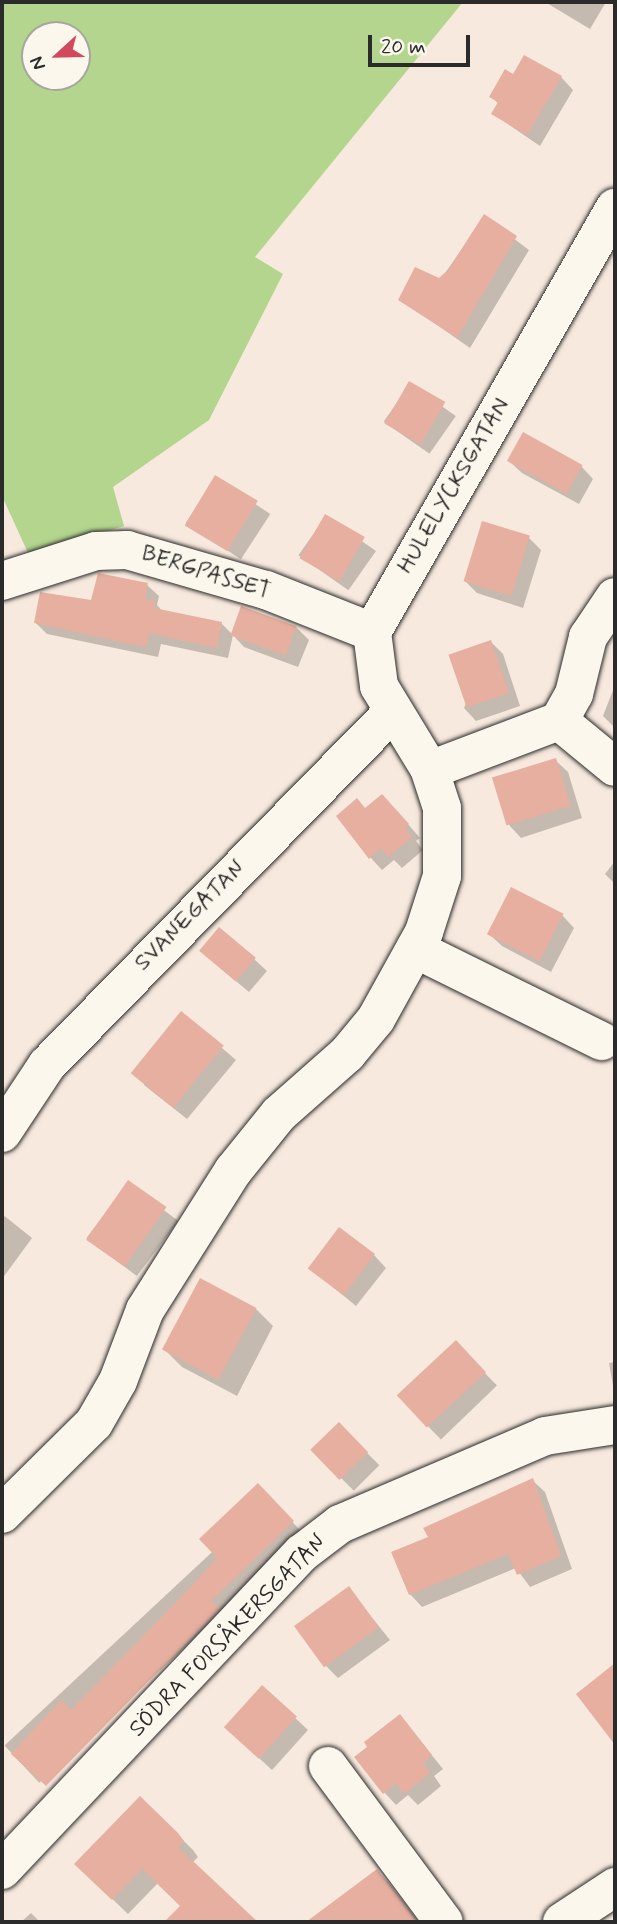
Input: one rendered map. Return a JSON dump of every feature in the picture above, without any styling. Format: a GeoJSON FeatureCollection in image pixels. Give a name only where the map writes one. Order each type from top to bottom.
{"type":"FeatureCollection","features":[{"type":"Feature","properties":{"kind":"street","name":"HULELYCKSGATAN"},"geometry":{"type":"LineString","coordinates":[[372,632],[615,208]]}},
{"type":"Feature","properties":{"kind":"street","name":"BERGPASSET"},"geometry":{"type":"LineString","coordinates":[[19,575],[96,551],[127,550],[266,590],[372,632]]}},
{"type":"Feature","properties":{"kind":"street"},"geometry":{"type":"LineString","coordinates":[[430,770],[559,721],[574,694],[588,637],[615,597]]}},
{"type":"Feature","properties":{"kind":"street"},"geometry":{"type":"LineString","coordinates":[[2,1514],[94,1423],[114,1392],[145,1310],[233,1171],[279,1114],[369,1028],[411,958],[442,876],[442,808],[430,770],[379,686],[372,632]]}},
{"type":"Feature","properties":{"kind":"street","name":"SVANEGATAN"},"geometry":{"type":"LineString","coordinates":[[2,1133],[65,1045],[393,712]]}},
{"type":"Feature","properties":{"kind":"street"},"geometry":{"type":"LineString","coordinates":[[559,721],[615,767]]}},
{"type":"Feature","properties":{"kind":"street"},"geometry":{"type":"LineString","coordinates":[[411,958],[601,1041]]}},
{"type":"Feature","properties":{"kind":"street","name":"SÖDRA FORSÅKERSGATAN"},"geometry":{"type":"LineString","coordinates":[[2,1870],[302,1553],[340,1524],[545,1436],[615,1425]]}},
{"type":"Feature","properties":{"kind":"street"},"geometry":{"type":"LineString","coordinates":[[328,1766],[444,1922]]}},
{"type":"Feature","properties":{"kind":"street"},"geometry":{"type":"LineString","coordinates":[[562,1922],[615,1887]]}},
{"type":"Feature","properties":{"kind":"green space"},"geometry":{"type":"Polygon","coordinates":[[[2,2],[463,2],[255,257],[283,274],[209,420],[113,487],[124,526],[29,555],[2,496],[2,2]]]}},
{"type":"Feature","properties":{"kind":"building"},"geometry":{"type":"Polygon","coordinates":[[[524,55],[562,76],[527,135],[491,114],[498,102],[489,97],[505,69],[513,74],[524,55]]]}},
{"type":"Feature","properties":{"kind":"building"},"geometry":{"type":"Polygon","coordinates":[[[484,214],[517,236],[457,338],[398,300],[415,267],[439,278],[448,270],[484,214]]]}},
{"type":"Feature","properties":{"kind":"building"},"geometry":{"type":"Polygon","coordinates":[[[409,381],[445,402],[421,444],[384,423],[409,381]]]}},
{"type":"Feature","properties":{"kind":"building"},"geometry":{"type":"Polygon","coordinates":[[[523,432],[582,465],[566,494],[507,461],[523,432]]]}},
{"type":"Feature","properties":{"kind":"building"},"geometry":{"type":"Polygon","coordinates":[[[215,475],[258,501],[227,551],[185,526],[215,475]]]}},
{"type":"Feature","properties":{"kind":"building"},"geometry":{"type":"Polygon","coordinates":[[[325,514],[365,537],[339,581],[300,558],[325,514]]]}},
{"type":"Feature","properties":{"kind":"building"},"geometry":{"type":"Polygon","coordinates":[[[482,521],[530,536],[511,596],[464,581],[482,521]]]}},
{"type":"Feature","properties":{"kind":"building"},"geometry":{"type":"Polygon","coordinates":[[[98,573],[148,583],[145,599],[155,601],[154,608],[222,622],[217,648],[149,633],[147,646],[135,645],[34,623],[40,592],[91,600],[98,573]]]}},
{"type":"Feature","properties":{"kind":"building"},"geometry":{"type":"Polygon","coordinates":[[[241,606],[296,626],[286,655],[230,635],[241,606]]]}},
{"type":"Feature","properties":{"kind":"building"},"geometry":{"type":"Polygon","coordinates":[[[491,640],[509,693],[467,708],[448,655],[491,640]]]}},
{"type":"Feature","properties":{"kind":"building"},"geometry":{"type":"Polygon","coordinates":[[[556,758],[571,806],[507,825],[492,778],[556,758]]]}},
{"type":"Feature","properties":{"kind":"building"},"geometry":{"type":"Polygon","coordinates":[[[382,794],[409,824],[405,828],[412,837],[388,857],[381,848],[369,859],[336,816],[357,798],[365,808],[382,794]]]}},
{"type":"Feature","properties":{"kind":"building"},"geometry":{"type":"Polygon","coordinates":[[[511,887],[564,914],[540,961],[487,934],[511,887]]]}},
{"type":"Feature","properties":{"kind":"building"},"geometry":{"type":"Polygon","coordinates":[[[219,927],[256,958],[236,982],[199,951],[219,927]]]}},
{"type":"Feature","properties":{"kind":"building"},"geometry":{"type":"Polygon","coordinates":[[[181,1011],[224,1046],[173,1108],[131,1073],[181,1011]]]}},
{"type":"Feature","properties":{"kind":"building"},"geometry":{"type":"Polygon","coordinates":[[[128,1180],[167,1207],[125,1267],[86,1240],[128,1180]]]}},
{"type":"Feature","properties":{"kind":"building"},"geometry":{"type":"Polygon","coordinates":[[[339,1227],[375,1254],[344,1296],[308,1269],[339,1227]]]}},
{"type":"Feature","properties":{"kind":"building"},"geometry":{"type":"Polygon","coordinates":[[[200,1278],[257,1308],[218,1380],[162,1350],[200,1278]]]}},
{"type":"Feature","properties":{"kind":"building"},"geometry":{"type":"Polygon","coordinates":[[[456,1340],[486,1372],[427,1427],[397,1395],[456,1340]]]}},
{"type":"Feature","properties":{"kind":"building"},"geometry":{"type":"Polygon","coordinates":[[[339,1422],[368,1452],[339,1480],[310,1450],[339,1422]]]}},
{"type":"Feature","properties":{"kind":"building"},"geometry":{"type":"Polygon","coordinates":[[[533,1478],[561,1556],[517,1575],[508,1554],[409,1595],[391,1552],[428,1537],[423,1528],[533,1478]]]}},
{"type":"Feature","properties":{"kind":"building"},"geometry":{"type":"Polygon","coordinates":[[[258,1483],[294,1521],[211,1601],[220,1608],[46,1786],[11,1754],[61,1700],[71,1710],[217,1558],[199,1539],[258,1483]]]}},
{"type":"Feature","properties":{"kind":"building"},"geometry":{"type":"Polygon","coordinates":[[[349,1586],[379,1627],[324,1667],[294,1626],[349,1586]]]}},
{"type":"Feature","properties":{"kind":"building"},"geometry":{"type":"Polygon","coordinates":[[[615,1663],[615,1745],[576,1694],[615,1663]]]}},
{"type":"Feature","properties":{"kind":"building"},"geometry":{"type":"Polygon","coordinates":[[[262,1685],[297,1716],[259,1759],[224,1727],[262,1685]]]}},
{"type":"Feature","properties":{"kind":"building"},"geometry":{"type":"Polygon","coordinates":[[[400,1714],[432,1755],[423,1763],[430,1773],[404,1794],[396,1783],[383,1794],[354,1757],[367,1747],[364,1742],[400,1714]]]}},
{"type":"Feature","properties":{"kind":"building"},"geometry":{"type":"Polygon","coordinates":[[[140,1796],[184,1841],[178,1847],[258,1922],[164,1922],[180,1906],[142,1869],[112,1900],[74,1864],[140,1796]]]}},
{"type":"Feature","properties":{"kind":"building"},"geometry":{"type":"Polygon","coordinates":[[[377,1869],[417,1922],[306,1922],[377,1869]]]}}]}
